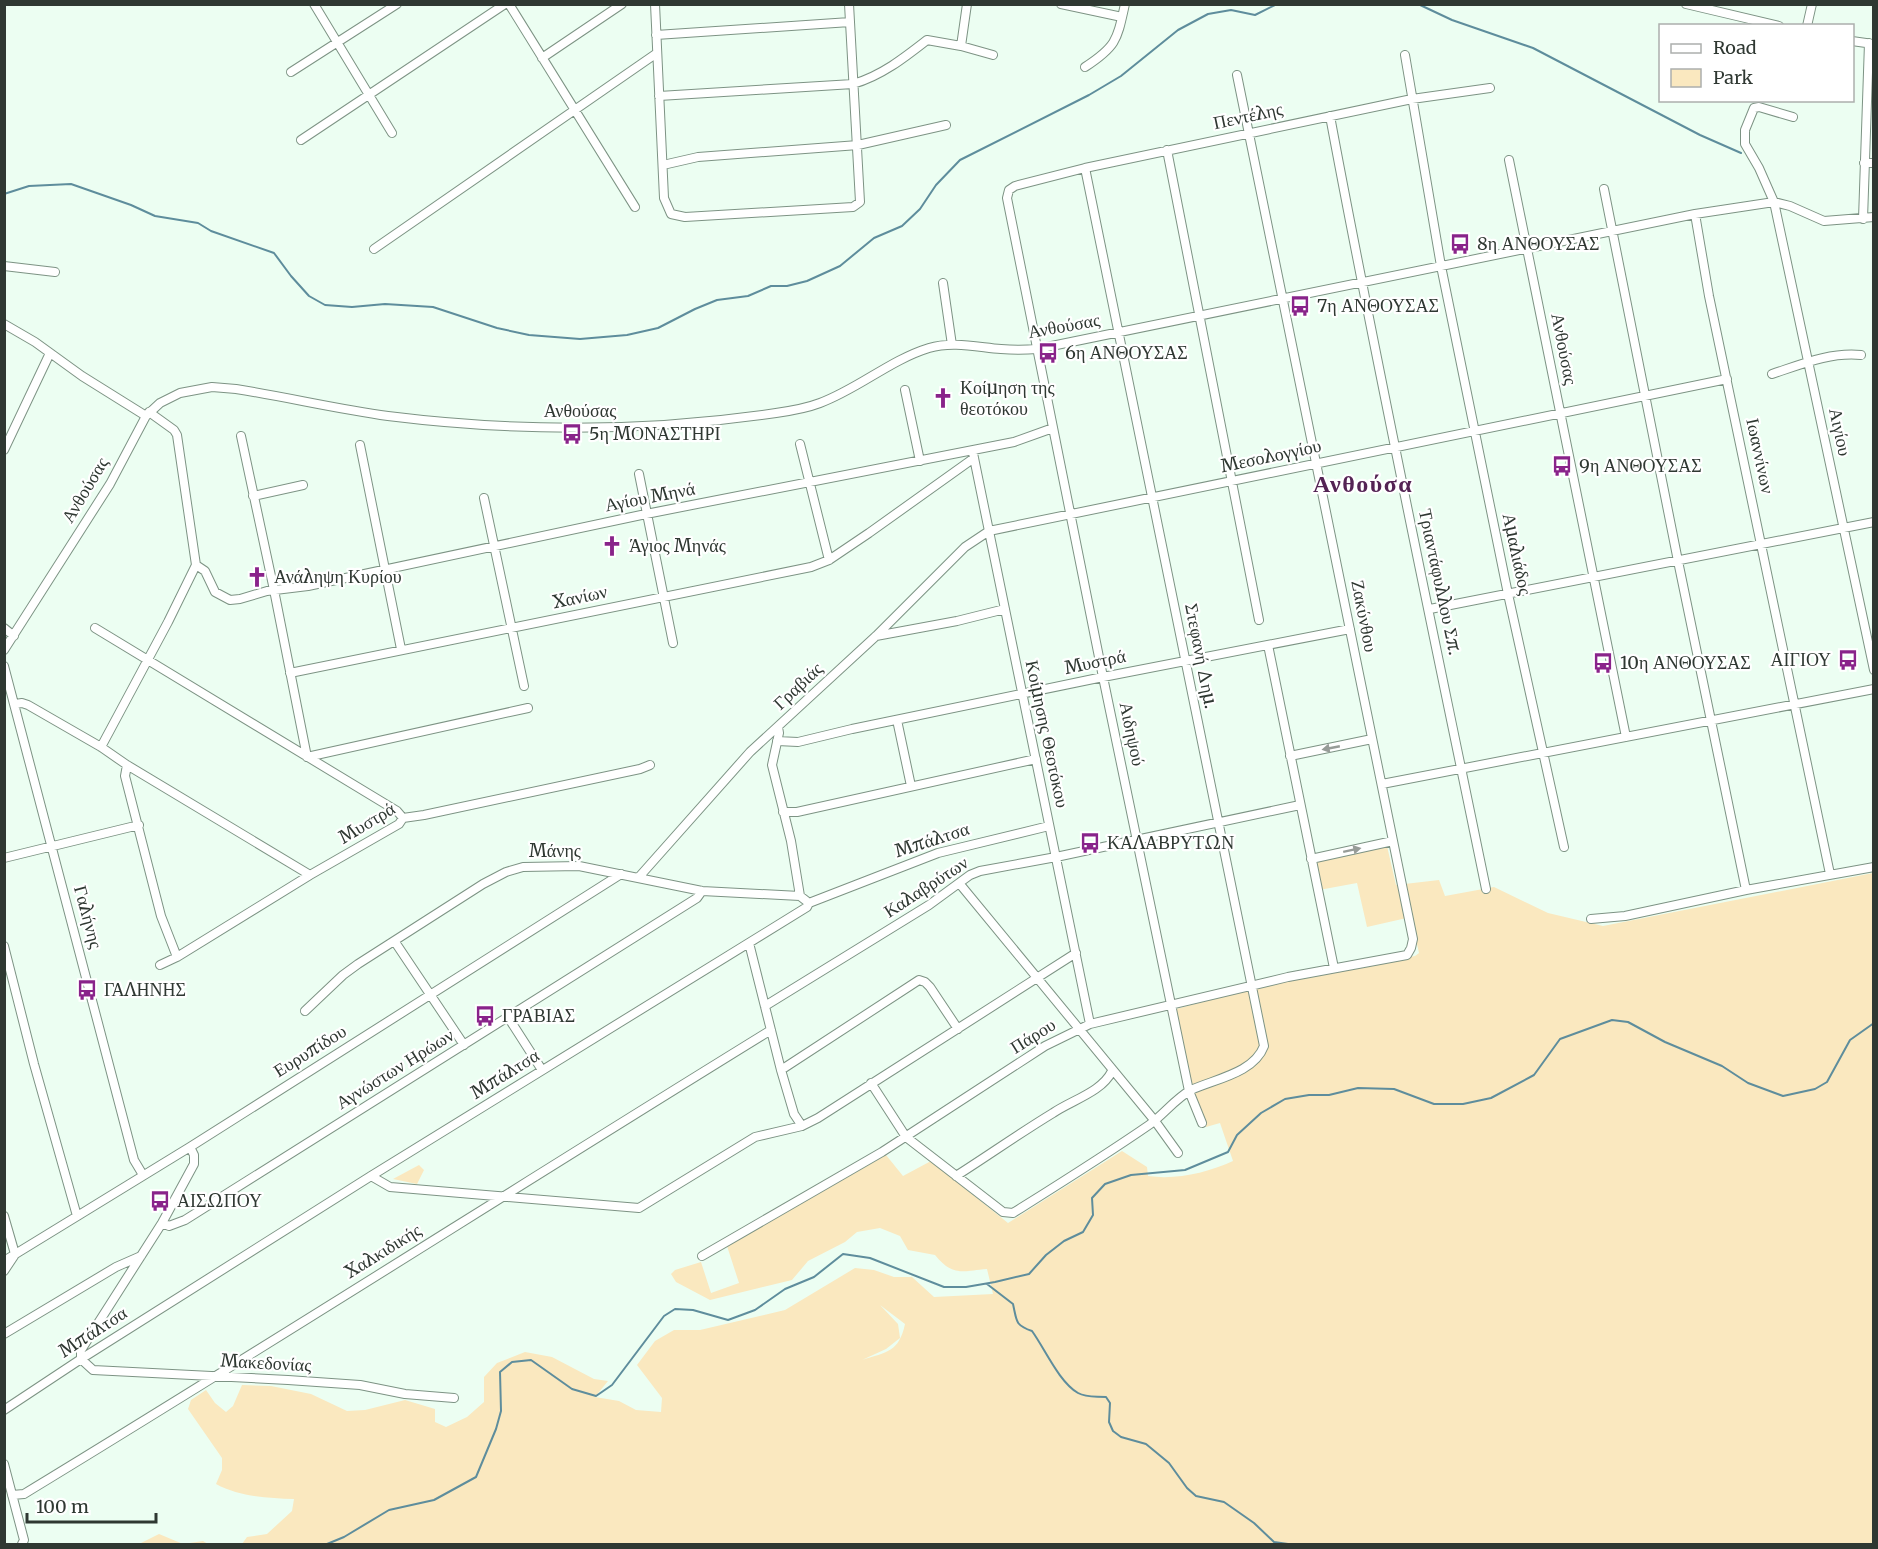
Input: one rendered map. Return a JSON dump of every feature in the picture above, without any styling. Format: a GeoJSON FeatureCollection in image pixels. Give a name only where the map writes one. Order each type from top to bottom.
{"type":"FeatureCollection","features":[{"type":"Feature","properties":{"kind":"street"},"geometry":{"type":"LineString","coordinates":[[314,4],[392,133]]}},
{"type":"Feature","properties":{"kind":"street"},"geometry":{"type":"LineString","coordinates":[[291,72],[397,4]]}},
{"type":"Feature","properties":{"kind":"street"},"geometry":{"type":"LineString","coordinates":[[301,140],[507,4],[635,207]]}},
{"type":"Feature","properties":{"kind":"street"},"geometry":{"type":"LineString","coordinates":[[542,58],[622,4]]}},
{"type":"Feature","properties":{"kind":"street"},"geometry":{"type":"LineString","coordinates":[[655,4],[664,198],[671,214],[685,217],[853,207],[860,202],[849,4]]}},
{"type":"Feature","properties":{"kind":"street"},"geometry":{"type":"LineString","coordinates":[[961,46],[967,4]]}},
{"type":"Feature","properties":{"kind":"street"},"geometry":{"type":"LineString","coordinates":[[1061,4],[1122,18]]}},
{"type":"Feature","properties":{"kind":"street"},"geometry":{"type":"LineString","coordinates":[[1085,67],[1099,58],[1117,40],[1125,4]]}},
{"type":"Feature","properties":{"kind":"street"},"geometry":{"type":"LineString","coordinates":[[1686,4],[1771,24]]}},
{"type":"Feature","properties":{"kind":"street"},"geometry":{"type":"LineString","coordinates":[[1807,24],[1812,4]]}},
{"type":"Feature","properties":{"kind":"street"},"geometry":{"type":"LineString","coordinates":[[657,35],[850,22]]}},
{"type":"Feature","properties":{"kind":"street"},"geometry":{"type":"LineString","coordinates":[[659,96],[853,84],[866,80],[896,64],[927,40],[993,55]]}},
{"type":"Feature","properties":{"kind":"street"},"geometry":{"type":"LineString","coordinates":[[1854,41],[1871,44],[1869,163],[1863,219]]}},
{"type":"Feature","properties":{"kind":"street"},"geometry":{"type":"LineString","coordinates":[[374,249],[657,53]]}},
{"type":"Feature","properties":{"kind":"street","name":"Αμαλιάδος"},"geometry":{"type":"LineString","coordinates":[[1405,55],[1441,266],[1508,594],[1564,848]]}},
{"type":"Feature","properties":{"kind":"street","name":"Ζακύνθου"},"geometry":{"type":"LineString","coordinates":[[1237,75],[1413,939]]}},
{"type":"Feature","properties":{"kind":"street","name":"Πεντέλης"},"geometry":{"type":"LineString","coordinates":[[1015,186],[1167,150],[1412,99],[1490,88]]}},
{"type":"Feature","properties":{"kind":"street","name":"Αιγίου"},"geometry":{"type":"LineString","coordinates":[[1793,117],[1759,107],[1754,108],[1745,130],[1745,144],[1774,202],[1874,670]]}},
{"type":"Feature","properties":{"kind":"street","name":"Τριαντάφυλλου Σπ."},"geometry":{"type":"LineString","coordinates":[[1330,116],[1360,283],[1430,609],[1486,889]]}},
{"type":"Feature","properties":{"kind":"street"},"geometry":{"type":"LineString","coordinates":[[663,165],[698,157],[858,145],[946,125]]}},
{"type":"Feature","properties":{"kind":"street"},"geometry":{"type":"LineString","coordinates":[[1167,150],[1259,620]]}},
{"type":"Feature","properties":{"kind":"street"},"geometry":{"type":"LineString","coordinates":[[1509,160],[1527,248],[1695,214],[1774,202],[1790,206],[1824,221],[1874,217]]}},
{"type":"Feature","properties":{"kind":"street","name":"Στεφανή Δημ."},"geometry":{"type":"LineString","coordinates":[[1085,168],[1264,1046],[1262,1052],[1249,1064],[1189,1091]]}},
{"type":"Feature","properties":{"kind":"street","name":"Αιδηψού"},"geometry":{"type":"LineString","coordinates":[[1015,186],[1009,190],[1007,198],[1037,349],[1189,1091],[1202,1123]]}},
{"type":"Feature","properties":{"kind":"street"},"geometry":{"type":"LineString","coordinates":[[1604,189],[1677,561],[1746,890]]}},
{"type":"Feature","properties":{"kind":"street","name":"Ιωαννίνων"},"geometry":{"type":"LineString","coordinates":[[1695,214],[1709,296],[1830,874]]}},
{"type":"Feature","properties":{"kind":"street","name":"Ανθούσας"},"geometry":{"type":"LineString","coordinates":[[4,650],[114,477],[147,414],[159,403],[180,393],[201,388],[224,387],[386,416],[462,423],[570,428],[671,424],[771,414],[819,404],[912,354],[930,347],[952,345],[1037,349],[1527,248],[1560,413],[1727,379]]}},
{"type":"Feature","properties":{"kind":"street"},"geometry":{"type":"LineString","coordinates":[[4,266],[55,272]]}},
{"type":"Feature","properties":{"kind":"street"},"geometry":{"type":"LineString","coordinates":[[943,283],[952,345]]}},
{"type":"Feature","properties":{"kind":"street"},"geometry":{"type":"LineString","coordinates":[[4,324],[174,430],[177,435],[196,565],[101,747]]}},
{"type":"Feature","properties":{"kind":"street"},"geometry":{"type":"LineString","coordinates":[[4,450],[50,353]]}},
{"type":"Feature","properties":{"kind":"street"},"geometry":{"type":"LineString","coordinates":[[1772,374],[1808,362],[1846,354],[1861,355]]}},
{"type":"Feature","properties":{"kind":"street"},"geometry":{"type":"LineString","coordinates":[[905,390],[920,461]]}},
{"type":"Feature","properties":{"kind":"street"},"geometry":{"type":"LineString","coordinates":[[1560,413],[1626,737]]}},
{"type":"Feature","properties":{"kind":"street","name":"Μεσολογγίου"},"geometry":{"type":"LineString","coordinates":[[989,531],[1560,413]]}},
{"type":"Feature","properties":{"kind":"street","name":"Αγίου Μηνά"},"geometry":{"type":"LineString","coordinates":[[196,565],[205,571],[214,590],[221,597],[233,600],[646,514],[920,461],[973,454],[1053,428]]}},
{"type":"Feature","properties":{"kind":"street"},"geometry":{"type":"LineString","coordinates":[[241,436],[306,757]]}},
{"type":"Feature","properties":{"kind":"street"},"geometry":{"type":"LineString","coordinates":[[800,444],[829,560]]}},
{"type":"Feature","properties":{"kind":"street"},"geometry":{"type":"LineString","coordinates":[[360,445],[401,649]]}},
{"type":"Feature","properties":{"kind":"street","name":"Κοίμησης Θεοτόκου"},"geometry":{"type":"LineString","coordinates":[[973,454],[1090,1024]]}},
{"type":"Feature","properties":{"kind":"street","name":"Χανίων"},"geometry":{"type":"LineString","coordinates":[[290,673],[811,567],[829,560],[869,533],[973,454]]}},
{"type":"Feature","properties":{"kind":"street"},"geometry":{"type":"LineString","coordinates":[[639,474],[673,644]]}},
{"type":"Feature","properties":{"kind":"street"},"geometry":{"type":"LineString","coordinates":[[253,496],[303,486]]}},
{"type":"Feature","properties":{"kind":"street"},"geometry":{"type":"LineString","coordinates":[[484,498],[524,686]]}},
{"type":"Feature","properties":{"kind":"street"},"geometry":{"type":"LineString","coordinates":[[1430,609],[1874,522]]}},
{"type":"Feature","properties":{"kind":"street","name":"Γραβιάς"},"geometry":{"type":"LineString","coordinates":[[639,877],[750,752],[876,636],[965,548],[989,531]]}},
{"type":"Feature","properties":{"kind":"street"},"geometry":{"type":"LineString","coordinates":[[876,636],[1005,609]]}},
{"type":"Feature","properties":{"kind":"street"},"geometry":{"type":"LineString","coordinates":[[4,628],[14,636]]}},
{"type":"Feature","properties":{"kind":"street"},"geometry":{"type":"LineString","coordinates":[[95,628],[398,811],[403,818]]}},
{"type":"Feature","properties":{"kind":"street","name":"Μυστρά"},"geometry":{"type":"LineString","coordinates":[[777,741],[798,742],[1103,677],[1350,629]]}},
{"type":"Feature","properties":{"kind":"street"},"geometry":{"type":"LineString","coordinates":[[1268,645],[1334,969]]}},
{"type":"Feature","properties":{"kind":"street","name":"Γαλήνης"},"geometry":{"type":"LineString","coordinates":[[4,666],[134,1160],[143,1175]]}},
{"type":"Feature","properties":{"kind":"street"},"geometry":{"type":"LineString","coordinates":[[1382,784],[1874,689]]}},
{"type":"Feature","properties":{"kind":"street"},"geometry":{"type":"LineString","coordinates":[[15,704],[28,705],[101,747],[310,875]]}},
{"type":"Feature","properties":{"kind":"street"},"geometry":{"type":"LineString","coordinates":[[306,757],[528,708]]}},
{"type":"Feature","properties":{"kind":"street"},"geometry":{"type":"LineString","coordinates":[[897,720],[911,786]]}},
{"type":"Feature","properties":{"kind":"street"},"geometry":{"type":"LineString","coordinates":[[778,727],[779,733],[772,765],[791,841],[800,896],[809,903]]}},
{"type":"Feature","properties":{"kind":"street"},"geometry":{"type":"LineString","coordinates":[[1290,756],[1372,740]]}},
{"type":"Feature","properties":{"kind":"street"},"geometry":{"type":"LineString","coordinates":[[783,812],[797,812],[1036,759]]}},
{"type":"Feature","properties":{"kind":"street"},"geometry":{"type":"LineString","coordinates":[[127,765],[125,776],[161,916],[177,957]]}},
{"type":"Feature","properties":{"kind":"street","name":"Μυστρά"},"geometry":{"type":"LineString","coordinates":[[160,965],[399,824],[403,818],[527,794],[650,765]]}},
{"type":"Feature","properties":{"kind":"street","name":"Καλαβρύτων"},"geometry":{"type":"LineString","coordinates":[[765,1006],[929,905],[970,875],[980,871],[1300,805]]}},
{"type":"Feature","properties":{"kind":"street"},"geometry":{"type":"LineString","coordinates":[[4,858],[139,825]]}},
{"type":"Feature","properties":{"kind":"street","name":"Μπάλτσα"},"geometry":{"type":"LineString","coordinates":[[4,1410],[371,1176],[807,907],[809,903],[938,854],[1049,826]]}},
{"type":"Feature","properties":{"kind":"street"},"geometry":{"type":"LineString","coordinates":[[1311,859],[1393,841]]}},
{"type":"Feature","properties":{"kind":"street","name":"Μάνης"},"geometry":{"type":"LineString","coordinates":[[305,1011],[343,975],[483,884],[506,872],[523,867],[579,866],[702,891],[800,896]]}},
{"type":"Feature","properties":{"kind":"street"},"geometry":{"type":"LineString","coordinates":[[1591,919],[1625,916],[1746,890],[1874,867]]}},
{"type":"Feature","properties":{"kind":"street","name":"Ευρυπίδου"},"geometry":{"type":"LineString","coordinates":[[4,1261],[190,1147],[621,874]]}},
{"type":"Feature","properties":{"kind":"street"},"geometry":{"type":"LineString","coordinates":[[959,883],[1155,1121],[1178,1153]]}},
{"type":"Feature","properties":{"kind":"street","name":"Αγνώστων Ηρώων"},"geometry":{"type":"LineString","coordinates":[[162,1223],[169,1226],[185,1220],[697,898],[702,891]]}},
{"type":"Feature","properties":{"kind":"street","name":"Πάρου"},"geometry":{"type":"LineString","coordinates":[[702,1256],[906,1137],[1045,1046],[1079,1028],[1251,987],[1407,955],[1413,939]]}},
{"type":"Feature","properties":{"kind":"street"},"geometry":{"type":"LineString","coordinates":[[395,942],[464,1045]]}},
{"type":"Feature","properties":{"kind":"street"},"geometry":{"type":"LineString","coordinates":[[749,943],[781,1070],[794,1114],[802,1126]]}},
{"type":"Feature","properties":{"kind":"street"},"geometry":{"type":"LineString","coordinates":[[4,946],[34,1064],[77,1216]]}},
{"type":"Feature","properties":{"kind":"street"},"geometry":{"type":"LineString","coordinates":[[371,1176],[390,1187],[639,1208],[755,1137],[802,1126],[818,1118],[1076,953]]}},
{"type":"Feature","properties":{"kind":"street"},"geometry":{"type":"LineString","coordinates":[[781,1070],[919,980],[930,987],[958,1029]]}},
{"type":"Feature","properties":{"kind":"street"},"geometry":{"type":"LineString","coordinates":[[508,1017],[542,1070]]}},
{"type":"Feature","properties":{"kind":"street","name":"Χαλκιδικής"},"geometry":{"type":"LineString","coordinates":[[12,1495],[24,1494],[216,1377],[501,1196],[771,1030]]}},
{"type":"Feature","properties":{"kind":"street"},"geometry":{"type":"LineString","coordinates":[[956,1176],[1095,1088],[1108,1079],[1112,1071]]}},
{"type":"Feature","properties":{"kind":"street"},"geometry":{"type":"LineString","coordinates":[[871,1083],[906,1137],[1004,1212],[1013,1213],[1155,1121],[1189,1091]]}},
{"type":"Feature","properties":{"kind":"street"},"geometry":{"type":"LineString","coordinates":[[81,1359],[81,1350],[162,1223],[194,1164],[194,1155],[190,1147]]}},
{"type":"Feature","properties":{"kind":"street"},"geometry":{"type":"LineString","coordinates":[[4,1216],[15,1254],[4,1271]]}},
{"type":"Feature","properties":{"kind":"street"},"geometry":{"type":"LineString","coordinates":[[4,1334],[121,1264],[141,1256]]}},
{"type":"Feature","properties":{"kind":"street","name":"Μακεδονίας"},"geometry":{"type":"LineString","coordinates":[[81,1359],[93,1370],[360,1385],[405,1395],[453,1398]]}},
{"type":"Feature","properties":{"kind":"street"},"geometry":{"type":"LineString","coordinates":[[4,1464],[7,1483],[24,1540],[22,1545]]}},
{"type":"Feature","properties":{"kind":"green space"},"geometry":{"type":"Polygon","coordinates":[[[1387,846],[1396,885],[1439,880],[1445,896],[1494,887],[1548,913],[1603,926],[1873,873],[1873,1544],[242,1544],[247,1537],[267,1534],[292,1511],[294,1499],[244,1494],[216,1484],[222,1470],[222,1458],[188,1409],[191,1400],[206,1390],[215,1403],[226,1412],[233,1406],[242,1385],[271,1386],[311,1394],[347,1411],[365,1410],[405,1400],[435,1409],[435,1422],[446,1427],[467,1417],[484,1402],[484,1377],[497,1363],[525,1352],[552,1357],[594,1379],[608,1381],[595,1397],[619,1401],[636,1410],[661,1412],[662,1398],[637,1365],[655,1341],[674,1330],[700,1330],[785,1310],[855,1268],[874,1270],[894,1277],[912,1277],[934,1297],[993,1294],[987,1269],[953,1270],[935,1255],[908,1250],[900,1236],[880,1228],[857,1232],[845,1242],[808,1261],[792,1280],[710,1300],[676,1282],[671,1274],[675,1270],[701,1262],[711,1293],[739,1283],[727,1246],[886,1155],[903,1176],[931,1161],[1008,1223],[1122,1151],[1147,1167],[1148,1176],[1159,1177],[1191,1174],[1233,1161],[1220,1123],[1206,1127],[1194,1095],[1176,1009],[1293,978],[1415,956],[1419,953],[1411,917],[1367,927],[1357,883],[1319,890],[1313,862],[1387,846]],[[880,1305],[898,1324],[900,1338],[905,1324],[880,1305]],[[900,1338],[886,1349],[862,1360],[891,1350],[900,1338]]]}},
{"type":"Feature","properties":{"kind":"green space"},"geometry":{"type":"Polygon","coordinates":[[[419,1165],[424,1170],[417,1184],[393,1179],[419,1165]]]}},
{"type":"Feature","properties":{"kind":"green space"},"geometry":{"type":"Polygon","coordinates":[[[159,1534],[183,1544],[139,1544],[159,1534]]]}},
{"type":"Feature","properties":{"kind":"green space"},"geometry":{"type":"Polygon","coordinates":[[[203,1541],[208,1544],[183,1544],[203,1541]]]}},
{"type":"Feature","properties":{"kind":"waterway"},"geometry":{"type":"LineString","coordinates":[[4,194],[29,186],[71,184],[155,216],[198,223],[211,231],[274,253],[309,296],[325,305],[352,307],[385,304],[433,307],[497,328],[529,335],[580,339],[627,335],[658,328],[717,300],[748,296],[771,286],[787,286],[807,281],[840,266],[874,238],[902,226],[920,209],[936,185],[960,160],[1089,95],[1121,76],[1178,30],[1208,14],[1231,10],[1255,15],[1277,4]]}},
{"type":"Feature","properties":{"kind":"waterway"},"geometry":{"type":"LineString","coordinates":[[1418,4],[1452,20],[1533,48],[1700,135],[1741,153]]}},
{"type":"Feature","properties":{"kind":"waterway"},"geometry":{"type":"LineString","coordinates":[[327,1544],[344,1537],[389,1510],[434,1500],[476,1477],[501,1411],[500,1372],[512,1362],[531,1360],[572,1389],[596,1396],[612,1385],[664,1316],[675,1309],[693,1310],[728,1320],[755,1310],[785,1289],[814,1277],[843,1254],[870,1258],[944,1287],[966,1287],[1029,1274],[1046,1255],[1064,1241],[1083,1232],[1093,1215],[1092,1198],[1105,1184],[1131,1175],[1185,1170],[1228,1152],[1237,1135],[1261,1113],[1285,1099],[1309,1095],[1329,1095],[1358,1088],[1394,1089],[1434,1104],[1463,1104],[1491,1098],[1534,1075],[1560,1039],[1612,1020],[1628,1022],[1665,1042],[1722,1066],[1748,1083],[1783,1096],[1815,1089],[1827,1082],[1850,1040],[1874,1023]]}},
{"type":"Feature","properties":{"kind":"waterway"},"geometry":{"type":"LineString","coordinates":[[987,1284],[1013,1304],[1018,1322],[1022,1327],[1032,1331],[1071,1388],[1085,1396],[1106,1397],[1110,1403],[1109,1422],[1113,1431],[1121,1437],[1146,1444],[1169,1463],[1187,1488],[1196,1496],[1224,1502],[1254,1523],[1274,1542],[1288,1544]]}},
{"type":"Feature","properties":{"kind":"place","name":"8η ΑΝΘΟΥΣΑΣ"},"geometry":{"type":"Point","coordinates":[1460,244]}},
{"type":"Feature","properties":{"kind":"place","name":"7η ΑΝΘΟΥΣΑΣ"},"geometry":{"type":"Point","coordinates":[1300,306]}},
{"type":"Feature","properties":{"kind":"place","name":"6η ΑΝΘΟΥΣΑΣ"},"geometry":{"type":"Point","coordinates":[1048,353]}},
{"type":"Feature","properties":{"kind":"place","name":"Κοίμηση της θεοτόκου"},"geometry":{"type":"Point","coordinates":[943,398]}},
{"type":"Feature","properties":{"kind":"place","name":"5η ΜΟΝΑΣΤΗΡΙ"},"geometry":{"type":"Point","coordinates":[572,434]}},
{"type":"Feature","properties":{"kind":"place","name":"9η ΑΝΘΟΥΣΑΣ"},"geometry":{"type":"Point","coordinates":[1562,466]}},
{"type":"Feature","properties":{"kind":"place","name":"Άγιος Μηνάς"},"geometry":{"type":"Point","coordinates":[612,546]}},
{"type":"Feature","properties":{"kind":"place","name":"Ανάληψη Κυρίου"},"geometry":{"type":"Point","coordinates":[257,577]}},
{"type":"Feature","properties":{"kind":"place","name":"ΑΙΓΙΟΥ"},"geometry":{"type":"Point","coordinates":[1848,660]}},
{"type":"Feature","properties":{"kind":"place","name":"10η ΑΝΘΟΥΣΑΣ"},"geometry":{"type":"Point","coordinates":[1603,663]}},
{"type":"Feature","properties":{"kind":"place","name":"ΚΑΛΑΒΡΥΤΩΝ"},"geometry":{"type":"Point","coordinates":[1090,843]}},
{"type":"Feature","properties":{"kind":"place","name":"ΓΑΛΗΝΗΣ"},"geometry":{"type":"Point","coordinates":[87,990]}},
{"type":"Feature","properties":{"kind":"place","name":"ΓΡΑΒΙΑΣ"},"geometry":{"type":"Point","coordinates":[485,1016]}},
{"type":"Feature","properties":{"kind":"place","name":"ΑΙΣΩΠΟΥ"},"geometry":{"type":"Point","coordinates":[160,1201]}},
{"type":"Feature","properties":{"kind":"district","name":"Ανθούσα"},"geometry":{"type":"Point","coordinates":[1363,484]}}]}
